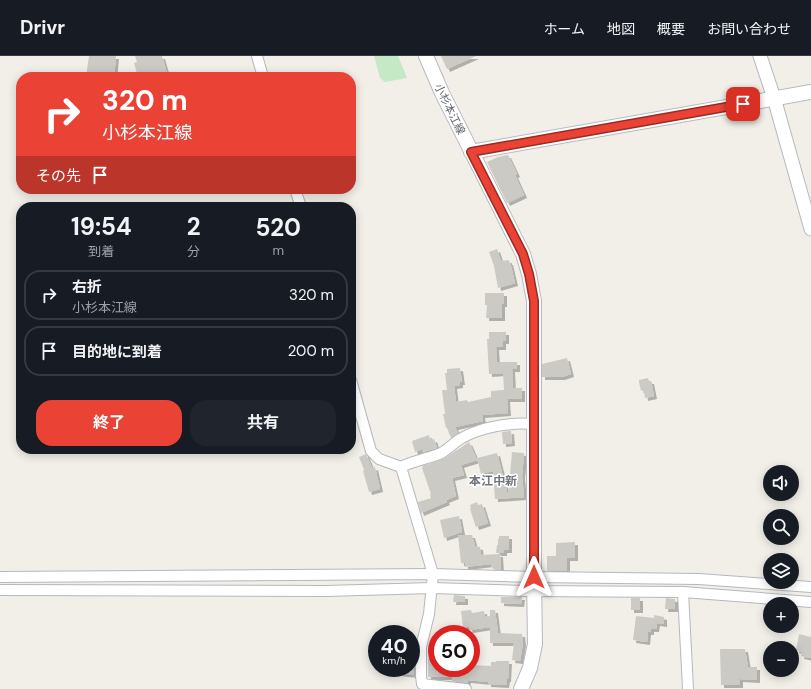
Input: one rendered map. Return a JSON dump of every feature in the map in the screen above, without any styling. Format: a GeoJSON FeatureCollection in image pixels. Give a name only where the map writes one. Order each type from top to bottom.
{"type":"FeatureCollection","features":[{"type":"Feature","properties":{"kind":"main road","name":"小杉本江線"},"geometry":{"type":"LineString","coordinates":[[426,56],[442,93],[523,254],[529,274],[534,301],[535,644],[530,668],[521,689]]}},
{"type":"Feature","properties":{"kind":"main road"},"geometry":{"type":"LineString","coordinates":[[471,152],[811,92]]}},
{"type":"Feature","properties":{"kind":"street"},"geometry":{"type":"LineString","coordinates":[[256,56],[261,72]]}},
{"type":"Feature","properties":{"kind":"street"},"geometry":{"type":"LineString","coordinates":[[760,56],[774,98],[811,229]]}},
{"type":"Feature","properties":{"kind":"street"},"geometry":{"type":"LineString","coordinates":[[356,398],[371,451],[379,459],[401,467],[412,462],[440,454],[462,438],[494,426],[534,424]]}},
{"type":"Feature","properties":{"kind":"street"},"geometry":{"type":"LineString","coordinates":[[401,467],[433,574],[429,614],[421,647],[422,684],[466,689]]}},
{"type":"Feature","properties":{"kind":"street"},"geometry":{"type":"LineString","coordinates":[[0,577],[433,574],[534,584],[683,592],[811,602]]}},
{"type":"Feature","properties":{"kind":"street"},"geometry":{"type":"LineString","coordinates":[[0,590],[325,591],[699,579],[811,587]]}},
{"type":"Feature","properties":{"kind":"street"},"geometry":{"type":"LineString","coordinates":[[683,592],[688,689]]}},
{"type":"Feature","properties":{"kind":"green space"},"geometry":{"type":"Polygon","coordinates":[[[374,56],[398,56],[407,78],[385,82],[380,78],[374,56]]]}},
{"type":"Feature","properties":{"kind":"building"},"geometry":{"type":"Polygon","coordinates":[[[89,56],[116,56],[114,72],[87,72],[89,56]]]}},
{"type":"Feature","properties":{"kind":"building"},"geometry":{"type":"Polygon","coordinates":[[[135,56],[162,56],[167,72],[137,72],[134,63],[137,62],[135,56]]]}},
{"type":"Feature","properties":{"kind":"building"},"geometry":{"type":"Polygon","coordinates":[[[441,56],[476,56],[447,69],[441,56]]]}},
{"type":"Feature","properties":{"kind":"building"},"geometry":{"type":"Polygon","coordinates":[[[508,155],[517,174],[515,175],[524,195],[507,203],[487,162],[498,157],[508,155]]]}},
{"type":"Feature","properties":{"kind":"building"},"geometry":{"type":"Polygon","coordinates":[[[497,249],[501,261],[509,260],[515,283],[498,288],[494,266],[489,252],[497,249]]]}},
{"type":"Feature","properties":{"kind":"building"},"geometry":{"type":"Polygon","coordinates":[[[485,293],[504,293],[502,318],[486,318],[487,305],[485,305],[485,293]]]}},
{"type":"Feature","properties":{"kind":"building"},"geometry":{"type":"Polygon","coordinates":[[[489,332],[506,332],[506,341],[503,341],[503,347],[496,347],[497,362],[517,362],[517,369],[512,369],[513,388],[522,388],[522,399],[507,399],[508,413],[482,415],[483,421],[455,427],[458,433],[451,438],[446,428],[443,414],[445,414],[442,390],[447,390],[445,373],[447,373],[447,369],[460,368],[462,382],[460,382],[460,385],[454,386],[456,402],[467,400],[468,402],[491,397],[491,391],[504,390],[503,373],[489,374],[487,339],[489,339],[489,332]]]}},
{"type":"Feature","properties":{"kind":"building"},"geometry":{"type":"Polygon","coordinates":[[[567,358],[571,374],[562,377],[542,377],[542,364],[567,358]]]}},
{"type":"Feature","properties":{"kind":"building"},"geometry":{"type":"Polygon","coordinates":[[[648,378],[649,381],[651,381],[654,396],[645,398],[644,390],[641,391],[639,380],[648,378]]]}},
{"type":"Feature","properties":{"kind":"building"},"geometry":{"type":"Polygon","coordinates":[[[511,431],[512,443],[503,444],[502,432],[511,431]]]}},
{"type":"Feature","properties":{"kind":"building"},"geometry":{"type":"Polygon","coordinates":[[[429,435],[430,440],[434,439],[437,448],[423,452],[422,449],[415,452],[412,441],[429,435]]]}},
{"type":"Feature","properties":{"kind":"building"},"geometry":{"type":"Polygon","coordinates":[[[469,442],[477,460],[461,465],[464,475],[452,478],[456,496],[446,500],[447,502],[421,513],[418,502],[431,498],[422,466],[445,458],[469,442]]]}},
{"type":"Feature","properties":{"kind":"building"},"geometry":{"type":"Polygon","coordinates":[[[512,452],[524,453],[522,476],[524,497],[495,499],[493,471],[481,474],[477,458],[497,453],[508,496],[512,452]]]}},
{"type":"Feature","properties":{"kind":"building"},"geometry":{"type":"Polygon","coordinates":[[[366,454],[372,468],[375,467],[380,489],[369,492],[364,470],[359,457],[366,454]]]}},
{"type":"Feature","properties":{"kind":"building"},"geometry":{"type":"Polygon","coordinates":[[[477,502],[478,505],[482,504],[488,523],[476,527],[470,505],[477,502]]]}},
{"type":"Feature","properties":{"kind":"building"},"geometry":{"type":"Polygon","coordinates":[[[459,516],[462,532],[444,538],[440,520],[459,516]]]}},
{"type":"Feature","properties":{"kind":"building"},"geometry":{"type":"Polygon","coordinates":[[[458,535],[472,535],[475,546],[480,547],[481,555],[500,554],[501,570],[493,569],[491,564],[465,567],[465,563],[461,563],[458,535]]]}},
{"type":"Feature","properties":{"kind":"building"},"geometry":{"type":"Polygon","coordinates":[[[499,536],[509,536],[509,550],[504,550],[504,553],[496,553],[499,536]]]}},
{"type":"Feature","properties":{"kind":"building"},"geometry":{"type":"Polygon","coordinates":[[[575,542],[575,558],[567,558],[567,571],[547,571],[547,556],[556,556],[556,543],[575,542]]]}},
{"type":"Feature","properties":{"kind":"building"},"geometry":{"type":"Polygon","coordinates":[[[454,595],[465,596],[465,602],[453,602],[454,595]]]}},
{"type":"Feature","properties":{"kind":"building"},"geometry":{"type":"Polygon","coordinates":[[[501,597],[522,597],[521,604],[501,603],[501,597]]]}},
{"type":"Feature","properties":{"kind":"building"},"geometry":{"type":"Polygon","coordinates":[[[631,598],[640,598],[640,610],[631,610],[631,598]]]}},
{"type":"Feature","properties":{"kind":"building"},"geometry":{"type":"Polygon","coordinates":[[[666,598],[675,599],[675,609],[665,609],[666,598]]]}},
{"type":"Feature","properties":{"kind":"building"},"geometry":{"type":"Polygon","coordinates":[[[471,610],[472,613],[484,611],[485,617],[490,616],[490,610],[495,610],[498,633],[522,634],[523,643],[520,661],[512,660],[514,643],[490,643],[490,627],[480,628],[480,625],[463,625],[461,611],[471,610]]]}},
{"type":"Feature","properties":{"kind":"building"},"geometry":{"type":"Polygon","coordinates":[[[654,615],[664,617],[664,624],[657,623],[656,629],[651,629],[651,632],[648,632],[647,642],[633,640],[636,616],[654,618],[654,615]]]}},
{"type":"Feature","properties":{"kind":"building"},"geometry":{"type":"Polygon","coordinates":[[[799,634],[811,637],[810,658],[801,656],[802,652],[799,651],[799,641],[798,641],[799,634]]]}},
{"type":"Feature","properties":{"kind":"building"},"geometry":{"type":"Polygon","coordinates":[[[720,649],[745,649],[748,667],[757,667],[757,680],[740,679],[740,685],[721,685],[720,649]]]}},
{"type":"Feature","properties":{"kind":"building"},"geometry":{"type":"Polygon","coordinates":[[[509,661],[508,679],[506,685],[488,684],[488,682],[468,680],[467,683],[452,681],[453,677],[480,677],[480,665],[491,666],[491,662],[509,661]]]}},
{"type":"Feature","properties":{"kind":"district","name":"本江中新"},"geometry":{"type":"Point","coordinates":[493,481]}},
{"type":"Feature","properties":{"kind":"route"},"geometry":{"type":"LineString","coordinates":[[534,577],[534,301],[529,274],[523,254],[471,152],[743,104]]}}]}
